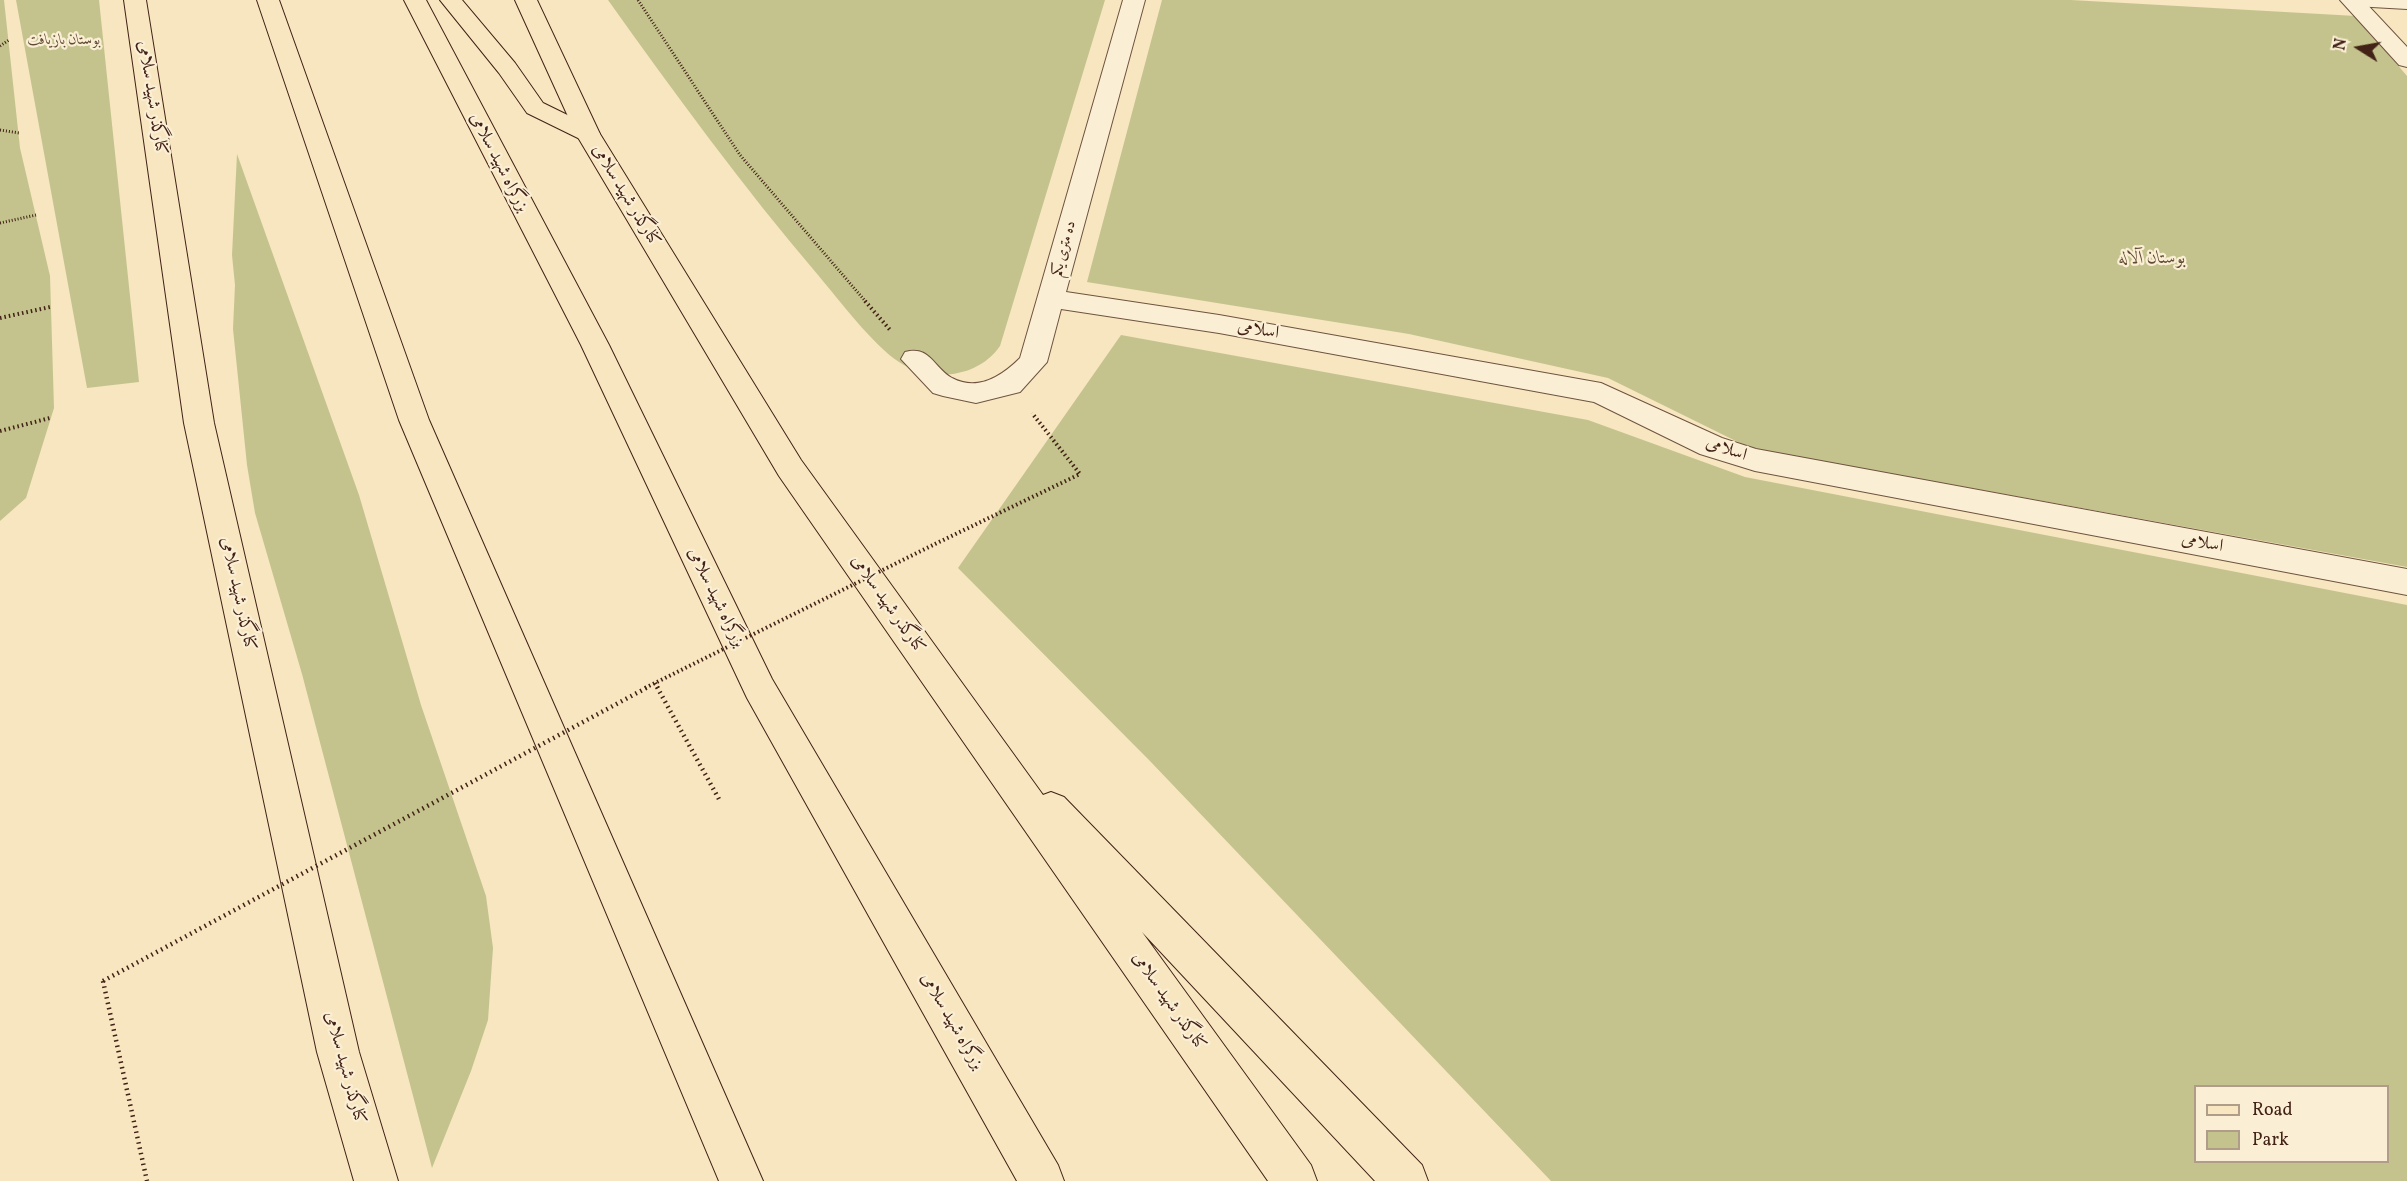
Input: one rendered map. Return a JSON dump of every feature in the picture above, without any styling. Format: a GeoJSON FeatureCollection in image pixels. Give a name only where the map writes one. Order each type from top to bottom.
{"type":"FeatureCollection","features":[{"type":"Feature","properties":{"kind":"main road","name":"کنارگذر شهید سلامی"},"geometry":{"type":"LineString","coordinates":[[135,0],[158,139],[199,423],[338,1052],[376,1181]]}},
{"type":"Feature","properties":{"kind":"main road"},"geometry":{"type":"LineString","coordinates":[[268,0],[414,420],[741,1181]]}},
{"type":"Feature","properties":{"kind":"main road","name":"بزرگراه شهید سلامی"},"geometry":{"type":"LineString","coordinates":[[415,0],[595,345],[759,688],[1042,1181]]}},
{"type":"Feature","properties":{"kind":"main road"},"geometry":{"type":"LineString","coordinates":[[450,0],[507,68],[535,108],[588,134]]}},
{"type":"Feature","properties":{"kind":"main road","name":"کنارگذر شهید سلامی"},"geometry":{"type":"LineString","coordinates":[[526,0],[588,134],[790,468],[1295,1181]]}},
{"type":"Feature","properties":{"kind":"main road"},"geometry":{"type":"LineString","coordinates":[[971,724],[1406,1181]]}},
{"type":"Feature","properties":{"kind":"street","name":"ده متری یکم"},"geometry":{"type":"LineString","coordinates":[[1010,385],[1034,362],[1134,0]]}},
{"type":"Feature","properties":{"kind":"street"},"geometry":{"type":"LineString","coordinates":[[2352,0],[2407,3]]}},
{"type":"Feature","properties":{"kind":"street"},"geometry":{"type":"LineString","coordinates":[[2352,0],[2407,60]]}},
{"type":"Feature","properties":{"kind":"street","name":"اسلامی"},"geometry":{"type":"LineString","coordinates":[[1052,298],[1230,326],[1601,393],[1711,446],[1755,460],[2407,582]]}},
{"type":"Feature","properties":{"kind":"street"},"geometry":{"type":"LineString","coordinates":[[915,359],[943,386],[976,393],[1010,385]]}},
{"type":"Feature","properties":{"kind":"path"},"geometry":{"type":"LineString","coordinates":[[638,0],[740,155],[915,359]]}},
{"type":"Feature","properties":{"kind":"path"},"geometry":{"type":"LineString","coordinates":[[0,40],[9,40],[0,46]]}},
{"type":"Feature","properties":{"kind":"path"},"geometry":{"type":"LineString","coordinates":[[0,130],[19,133]]}},
{"type":"Feature","properties":{"kind":"path"},"geometry":{"type":"LineString","coordinates":[[0,224],[36,215]]}},
{"type":"Feature","properties":{"kind":"path"},"geometry":{"type":"LineString","coordinates":[[0,318],[50,307]]}},
{"type":"Feature","properties":{"kind":"path"},"geometry":{"type":"LineString","coordinates":[[147,1181],[104,981],[655,684],[1080,474],[1010,385]]}},
{"type":"Feature","properties":{"kind":"path"},"geometry":{"type":"LineString","coordinates":[[0,431],[50,418]]}},
{"type":"Feature","properties":{"kind":"path"},"geometry":{"type":"LineString","coordinates":[[655,684],[720,801]]}},
{"type":"Feature","properties":{"kind":"green space"},"geometry":{"type":"Polygon","coordinates":[[[0,0],[4,0],[20,148],[50,276],[54,408],[26,498],[0,521],[0,0]]]}},
{"type":"Feature","properties":{"kind":"green space","name":"بوستان بازیافت"},"geometry":{"type":"Polygon","coordinates":[[[16,0],[99,0],[139,382],[87,388],[16,0]]]}},
{"type":"Feature","properties":{"kind":"green space"},"geometry":{"type":"Polygon","coordinates":[[[608,0],[1105,0],[1000,346],[991,357],[967,371],[939,375],[912,369],[878,345],[790,242],[736,174],[608,0]]]}},
{"type":"Feature","properties":{"kind":"green space","name":"بوستان آلاله"},"geometry":{"type":"Polygon","coordinates":[[[1162,0],[2071,0],[2356,16],[2407,76],[2407,567],[1750,448],[1608,378],[1409,334],[1087,282],[1162,0]]]}},
{"type":"Feature","properties":{"kind":"green space"},"geometry":{"type":"Polygon","coordinates":[[[237,154],[359,495],[421,705],[486,896],[493,948],[488,1020],[471,1071],[432,1168],[302,674],[255,513],[247,465],[233,329],[235,285],[232,255],[237,154]]]}},
{"type":"Feature","properties":{"kind":"green space"},"geometry":{"type":"Polygon","coordinates":[[[1121,335],[1588,420],[1745,477],[2407,605],[2407,1181],[1551,1181],[1149,760],[958,568],[1121,335]]]}}]}
